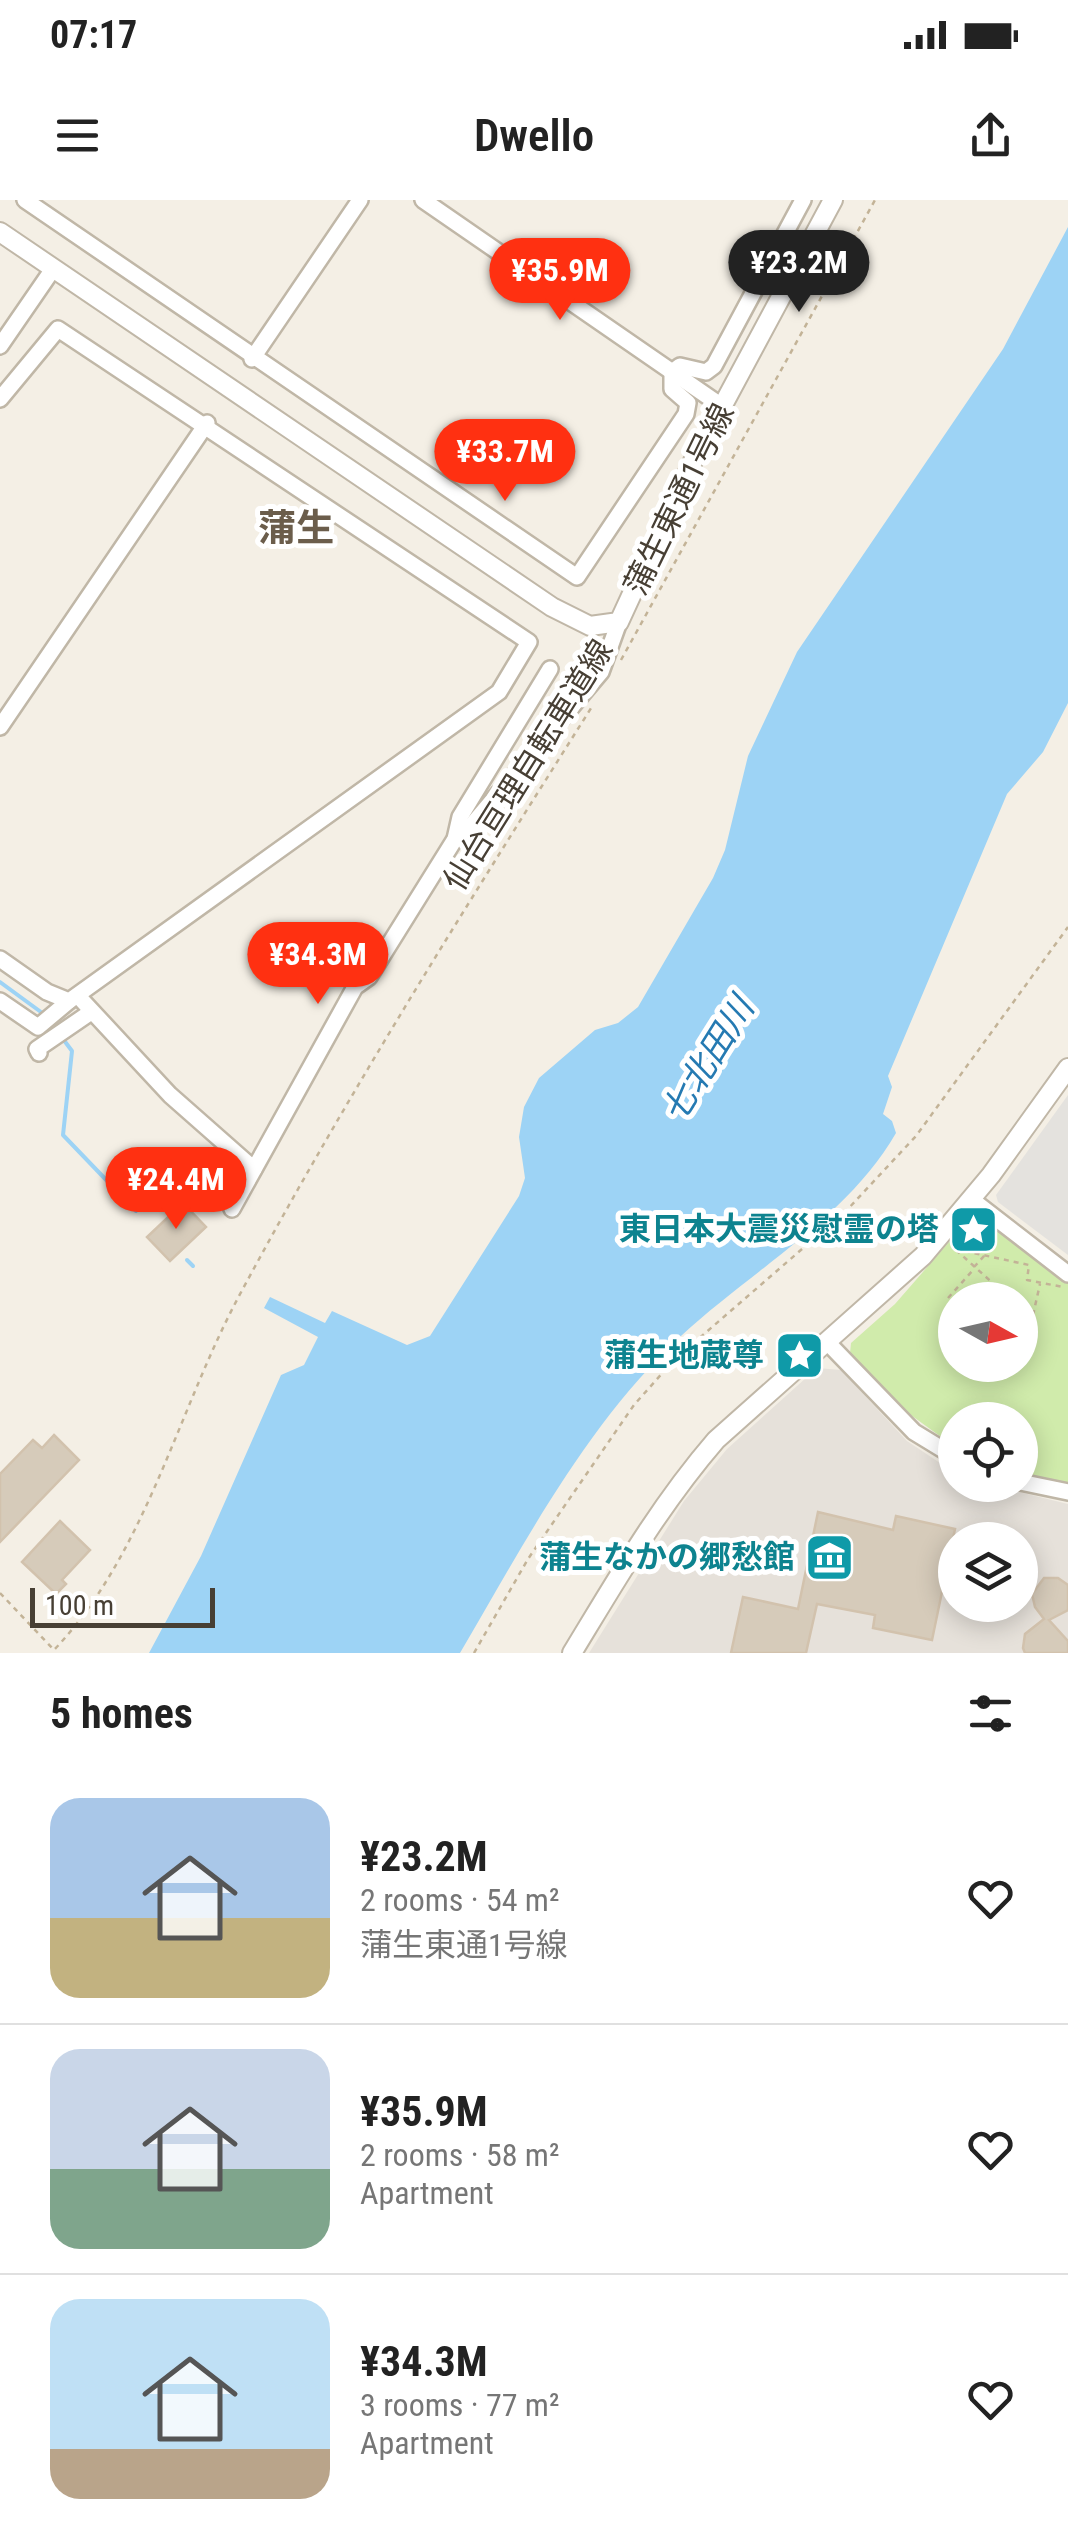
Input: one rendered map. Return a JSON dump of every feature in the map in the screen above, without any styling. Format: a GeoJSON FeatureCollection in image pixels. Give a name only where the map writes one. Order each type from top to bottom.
{"type":"FeatureCollection","features":[{"type":"Feature","properties":{"kind":"street"},"geometry":{"type":"LineString","coordinates":[[25,200],[252,359],[577,577],[686,414],[688,404],[672,388],[672,372]]}},
{"type":"Feature","properties":{"kind":"street"},"geometry":{"type":"LineString","coordinates":[[252,359],[360,200]]}},
{"type":"Feature","properties":{"kind":"street"},"geometry":{"type":"LineString","coordinates":[[423,200],[724,407]]}},
{"type":"Feature","properties":{"kind":"street"},"geometry":{"type":"LineString","coordinates":[[672,372],[680,366],[706,372],[714,366],[803,200]]}},
{"type":"Feature","properties":{"kind":"street","name":"蒲生東通1号線"},"geometry":{"type":"LineString","coordinates":[[0,232],[552,607],[590,626],[619,622],[724,407],[834,200]]}},
{"type":"Feature","properties":{"kind":"street"},"geometry":{"type":"LineString","coordinates":[[0,346],[53,269]]}},
{"type":"Feature","properties":{"kind":"street"},"geometry":{"type":"LineString","coordinates":[[0,399],[58,329],[207,423],[530,642],[499,692],[78,1004],[38,1027],[0,1002]]}},
{"type":"Feature","properties":{"kind":"street"},"geometry":{"type":"LineString","coordinates":[[0,727],[207,423]]}},
{"type":"Feature","properties":{"kind":"street"},"geometry":{"type":"LineString","coordinates":[[455,838],[465,833],[601,672],[619,622]]}},
{"type":"Feature","properties":{"kind":"street"},"geometry":{"type":"LineString","coordinates":[[232,1208],[355,987],[369,976],[455,838],[460,818],[550,669]]}},
{"type":"Feature","properties":{"kind":"street"},"geometry":{"type":"LineString","coordinates":[[0,959],[47,992],[78,1004],[170,1095],[254,1169]]}},
{"type":"Feature","properties":{"kind":"street"},"geometry":{"type":"LineString","coordinates":[[43,1048],[72,1023],[78,1004]]}},
{"type":"Feature","properties":{"kind":"street"},"geometry":{"type":"LineString","coordinates":[[572,1653],[656,1513],[686,1475],[730,1427],[829,1344],[923,1256],[971,1199],[1068,1068]]}},
{"type":"Feature","properties":{"kind":"street"},"geometry":{"type":"LineString","coordinates":[[971,1199],[1068,1274]]}},
{"type":"Feature","properties":{"kind":"street"},"geometry":{"type":"LineString","coordinates":[[829,1344],[914,1432],[938,1447]]}},
{"type":"Feature","properties":{"kind":"street"},"geometry":{"type":"LineString","coordinates":[[1038,1486],[1068,1492]]}},
{"type":"Feature","properties":{"kind":"path","name":"仙台亘理自転車道線"},"geometry":{"type":"LineString","coordinates":[[621,660],[875,200]]}},
{"type":"Feature","properties":{"kind":"path","name":"仙台亘理自転車道線"},"geometry":{"type":"LineString","coordinates":[[0,1594],[53,1651],[104,1590],[236,1301],[313,1161],[400,1010],[602,691]]}},
{"type":"Feature","properties":{"kind":"path"},"geometry":{"type":"LineString","coordinates":[[474,1653],[528,1559],[634,1405],[673,1360],[847,1210],[916,1136],[1068,927]]}},
{"type":"Feature","properties":{"kind":"path"},"geometry":{"type":"LineString","coordinates":[[952,1247],[983,1224],[990,1230],[985,1255],[962,1282]]}},
{"type":"Feature","properties":{"kind":"path"},"geometry":{"type":"LineString","coordinates":[[952,1247],[1030,1265],[1026,1280],[1068,1288]]}},
{"type":"Feature","properties":{"kind":"path"},"geometry":{"type":"LineString","coordinates":[[952,1247],[992,1282]]}},
{"type":"Feature","properties":{"kind":"path"},"geometry":{"type":"LineString","coordinates":[[1038,1291],[1040,1282]]}},
{"type":"Feature","properties":{"kind":"shaded area"},"geometry":{"type":"Polygon","coordinates":[[[1068,1095],[1068,1255],[998,1202],[996,1195],[1068,1095]]]}},
{"type":"Feature","properties":{"kind":"shaded area"},"geometry":{"type":"Polygon","coordinates":[[[817,1368],[841,1370],[907,1441],[938,1462],[938,1502],[1038,1502],[1038,1497],[1068,1504],[1068,1653],[589,1653],[684,1501],[727,1449],[817,1368]]]}},
{"type":"Feature","properties":{"kind":"green space"},"geometry":{"type":"Polygon","coordinates":[[[981,1217],[1068,1282],[1068,1484],[1038,1477],[1038,1402],[938,1402],[938,1435],[897,1405],[850,1353],[851,1343],[895,1304],[970,1218],[981,1217]]]}},
{"type":"Feature","properties":{"kind":"water","name":"七北田川"},"geometry":{"type":"Polygon","coordinates":[[[1068,227],[1068,703],[1043,752],[1007,794],[888,1076],[892,1087],[883,1114],[892,1121],[896,1133],[876,1163],[825,1217],[708,1312],[647,1370],[559,1486],[460,1653],[149,1653],[201,1556],[281,1375],[304,1365],[318,1337],[264,1308],[270,1297],[325,1323],[332,1311],[407,1345],[430,1336],[519,1196],[525,1178],[519,1137],[524,1107],[539,1078],[595,1030],[618,1023],[638,1007],[713,878],[725,850],[748,756],[797,652],[1003,349],[1068,227]]]}},
{"type":"Feature","properties":{"kind":"building"},"geometry":{"type":"Polygon","coordinates":[[[183,1203],[206,1227],[170,1261],[147,1237],[183,1203]]]}},
{"type":"Feature","properties":{"kind":"building"},"geometry":{"type":"Polygon","coordinates":[[[54,1435],[79,1460],[0,1542],[0,1474],[33,1440],[42,1448],[54,1435]]]}},
{"type":"Feature","properties":{"kind":"building"},"geometry":{"type":"Polygon","coordinates":[[[818,1512],[893,1530],[896,1516],[938,1525],[938,1611],[932,1640],[873,1628],[875,1615],[817,1604],[806,1653],[731,1653],[743,1597],[798,1609],[818,1512]]]}},
{"type":"Feature","properties":{"kind":"building"},"geometry":{"type":"Polygon","coordinates":[[[60,1521],[90,1550],[62,1580],[66,1584],[56,1594],[22,1562],[60,1521]]]}},
{"type":"Feature","properties":{"kind":"building"},"geometry":{"type":"Polygon","coordinates":[[[1044,1578],[1058,1578],[1068,1585],[1068,1610],[1049,1620],[1068,1641],[1068,1653],[1025,1653],[1025,1634],[1044,1619],[1038,1611],[1038,1586],[1044,1578]]]}},
{"type":"Feature","properties":{"kind":"waterway"},"geometry":{"type":"LineString","coordinates":[[0,982],[45,1015]]}},
{"type":"Feature","properties":{"kind":"waterway"},"geometry":{"type":"LineString","coordinates":[[63,1039],[72,1051],[63,1135],[136,1211]]}},
{"type":"Feature","properties":{"kind":"waterway"},"geometry":{"type":"LineString","coordinates":[[187,1260],[193,1266]]}},
{"type":"Feature","properties":{"kind":"place","name":"東日本大震災慰霊の塔"},"geometry":{"type":"Point","coordinates":[974,1229]}},
{"type":"Feature","properties":{"kind":"place","name":"蒲生地蔵尊"},"geometry":{"type":"Point","coordinates":[799,1355]}},
{"type":"Feature","properties":{"kind":"place","name":"蒲生なかの郷愁館"},"geometry":{"type":"Point","coordinates":[830,1557]}},
{"type":"Feature","properties":{"kind":"district","name":"蒲生"},"geometry":{"type":"Point","coordinates":[296,528]}}]}
